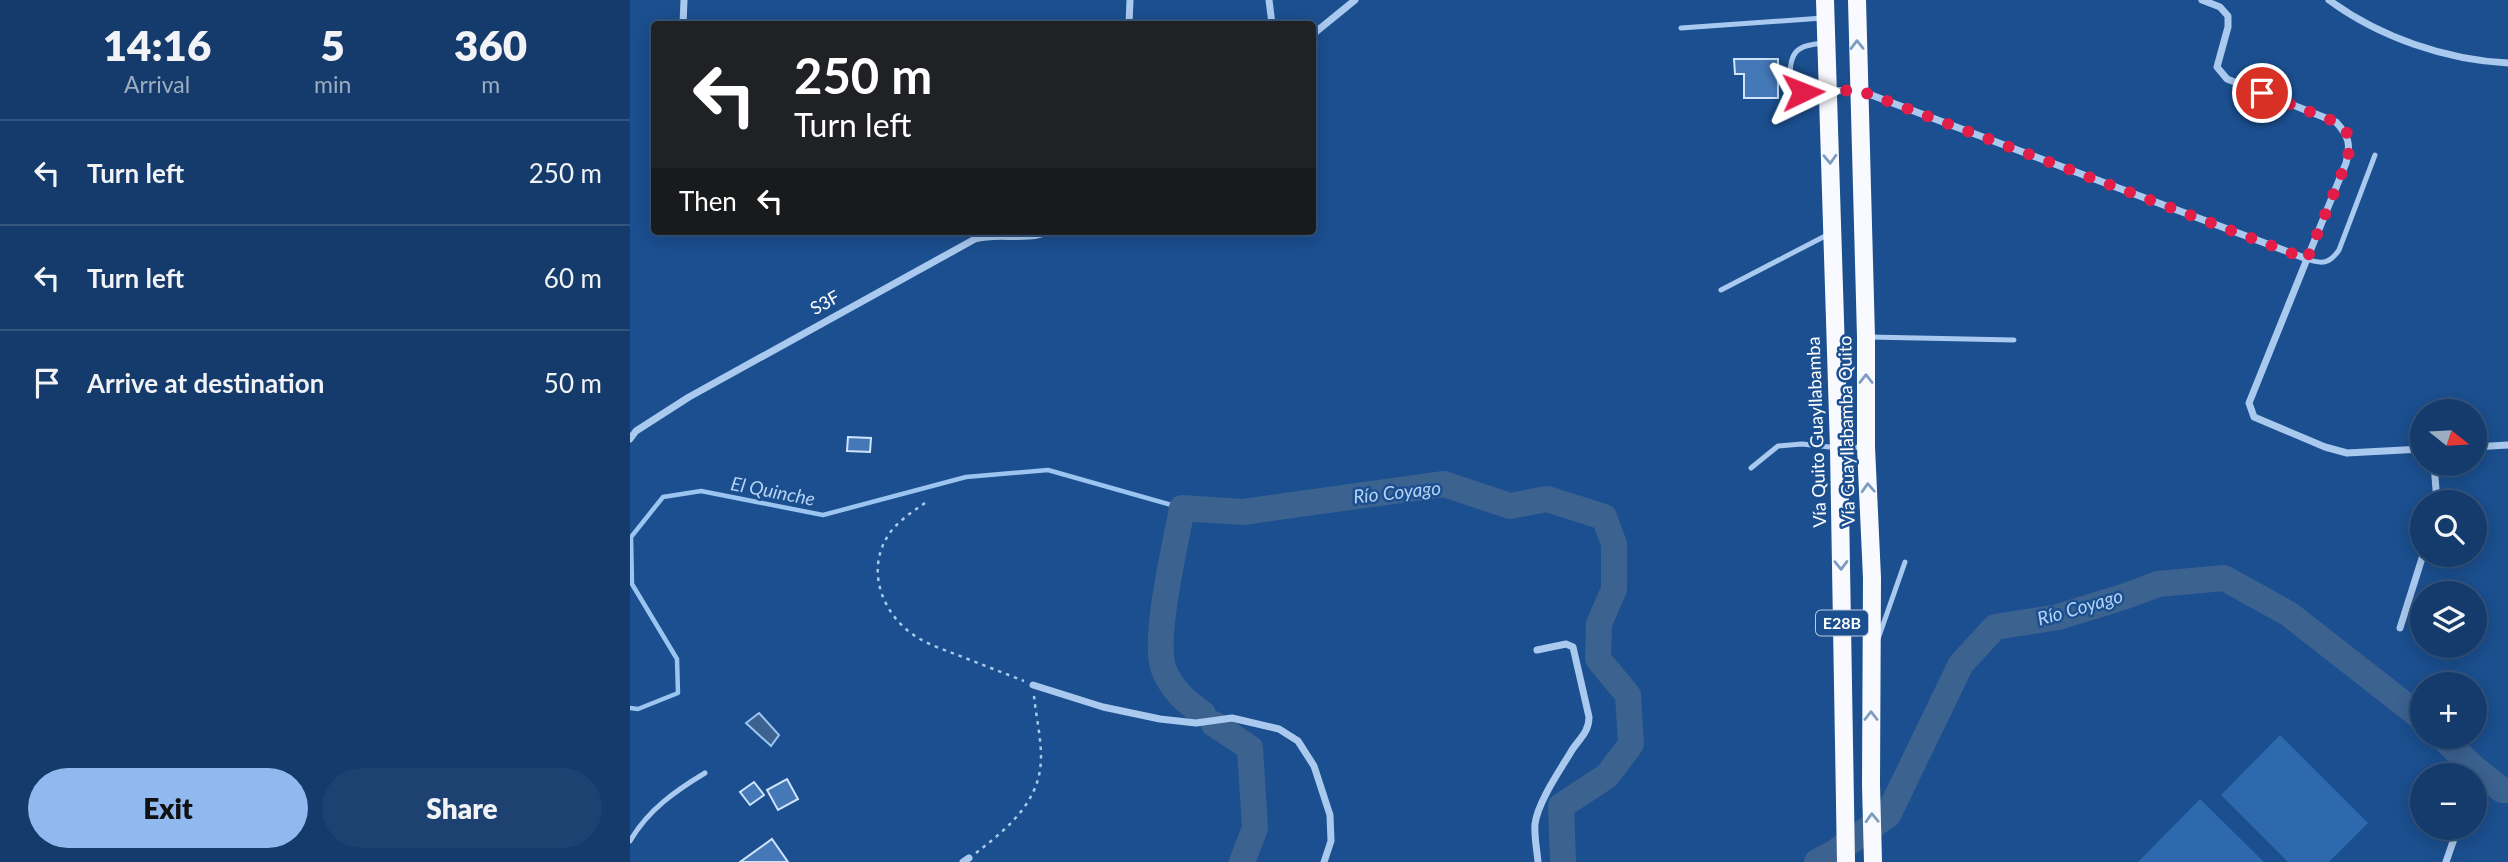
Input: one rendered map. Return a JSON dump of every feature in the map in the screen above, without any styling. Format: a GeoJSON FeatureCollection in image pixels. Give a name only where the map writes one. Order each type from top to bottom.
{"type":"FeatureCollection","features":[{"type":"Feature","properties":{"kind":"highway","name":"Vía Guayllabamba Quito"},"geometry":{"type":"LineString","coordinates":[[1857,0],[1866,337],[1866,447],[1872,578],[1873,857]]}},
{"type":"Feature","properties":{"kind":"highway","name":"Vía Quito Guayllabamba"},"geometry":{"type":"LineString","coordinates":[[1826,9],[1839,448],[1846,862]]}},
{"type":"Feature","properties":{"kind":"street"},"geometry":{"type":"LineString","coordinates":[[683,21],[684,0]]}},
{"type":"Feature","properties":{"kind":"street"},"geometry":{"type":"LineString","coordinates":[[1129,21],[1130,0]]}},
{"type":"Feature","properties":{"kind":"street"},"geometry":{"type":"LineString","coordinates":[[1269,0],[1272,21]]}},
{"type":"Feature","properties":{"kind":"street"},"geometry":{"type":"LineString","coordinates":[[1316,32],[1355,0]]}},
{"type":"Feature","properties":{"kind":"street"},"geometry":{"type":"LineString","coordinates":[[2329,0],[2376,29],[2422,46],[2508,63]]}},
{"type":"Feature","properties":{"kind":"street"},"geometry":{"type":"LineString","coordinates":[[2202,1],[2220,6],[2228,16],[2228,27],[2217,67],[2220,73],[2227,79],[2336,122],[2347,133],[2350,148],[2249,403],[2254,417],[2325,447],[2347,453],[2410,450]]}},
{"type":"Feature","properties":{"kind":"street"},"geometry":{"type":"LineString","coordinates":[[1828,91],[1858,90],[2307,259]]}},
{"type":"Feature","properties":{"kind":"street","name":"S3F"},"geometry":{"type":"LineString","coordinates":[[630,439],[636,431],[689,397],[975,239],[985,236],[1034,235]]}},
{"type":"Feature","properties":{"kind":"street"},"geometry":{"type":"LineString","coordinates":[[2487,446],[2508,445]]}},
{"type":"Feature","properties":{"kind":"street"},"geometry":{"type":"LineString","coordinates":[[2400,628],[2419,567]]}},
{"type":"Feature","properties":{"kind":"street"},"geometry":{"type":"LineString","coordinates":[[1537,650],[1566,644],[1573,647],[1589,717],[1589,725],[1583,737],[1574,747],[1541,805],[1535,824],[1538,862]]}},
{"type":"Feature","properties":{"kind":"street"},"geometry":{"type":"LineString","coordinates":[[1033,685],[1103,707],[1160,719],[1196,723],[1232,718],[1279,729],[1298,741],[1314,766],[1330,815],[1331,841],[1324,862]]}},
{"type":"Feature","properties":{"kind":"street"},"geometry":{"type":"LineString","coordinates":[[2446,862],[2454,840]]}},
{"type":"Feature","properties":{"kind":"lane"},"geometry":{"type":"LineString","coordinates":[[1681,28],[1826,9]]}},
{"type":"Feature","properties":{"kind":"lane"},"geometry":{"type":"LineString","coordinates":[[1827,42],[1796,52],[1792,59],[1791,78],[1794,85],[1803,92],[1828,91]]}},
{"type":"Feature","properties":{"kind":"lane"},"geometry":{"type":"LineString","coordinates":[[2307,259],[2324,263],[2332,259],[2339,250],[2375,155]]}},
{"type":"Feature","properties":{"kind":"lane"},"geometry":{"type":"LineString","coordinates":[[1721,290],[1818,242],[1832,232]]}},
{"type":"Feature","properties":{"kind":"lane"},"geometry":{"type":"LineString","coordinates":[[1866,337],[2014,340]]}},
{"type":"Feature","properties":{"kind":"lane"},"geometry":{"type":"LineString","coordinates":[[1751,468],[1778,446],[1802,444],[1839,448],[1866,447]]}},
{"type":"Feature","properties":{"kind":"lane"},"geometry":{"type":"LineString","coordinates":[[1872,658],[1905,562]]}},
{"type":"Feature","properties":{"kind":"lane"},"geometry":{"type":"LineString","coordinates":[[630,841],[657,806],[705,773]]}},
{"type":"Feature","properties":{"kind":"path"},"geometry":{"type":"LineString","coordinates":[[925,503],[898,523],[888,536],[879,556],[877,574],[881,595],[890,613],[916,636],[1033,685],[1041,758],[1036,785],[1024,810],[1007,829],[966,860]]}},
{"type":"Feature","properties":{"kind":"shaded area"},"geometry":{"type":"Polygon","coordinates":[[[759,713],[779,735],[771,746],[746,723],[759,713]]]}},
{"type":"Feature","properties":{"kind":"shaded area"},"geometry":{"type":"Polygon","coordinates":[[[2280,735],[2368,823],[2329,862],[2288,862],[2221,795],[2280,735]]]}},
{"type":"Feature","properties":{"kind":"shaded area"},"geometry":{"type":"Polygon","coordinates":[[[2200,799],[2264,862],[2138,862],[2200,799]]]}},
{"type":"Feature","properties":{"kind":"building"},"geometry":{"type":"Polygon","coordinates":[[[1734,59],[1778,59],[1778,98],[1744,98],[1744,74],[1735,74],[1734,59]]]}},
{"type":"Feature","properties":{"kind":"building"},"geometry":{"type":"Polygon","coordinates":[[[848,437],[871,438],[870,452],[847,451],[848,437]]]}},
{"type":"Feature","properties":{"kind":"building"},"geometry":{"type":"Polygon","coordinates":[[[787,779],[798,799],[778,810],[767,790],[787,779]]]}},
{"type":"Feature","properties":{"kind":"building"},"geometry":{"type":"Polygon","coordinates":[[[754,782],[764,795],[750,805],[740,792],[754,782]]]}},
{"type":"Feature","properties":{"kind":"building"},"geometry":{"type":"Polygon","coordinates":[[[772,839],[788,862],[740,862],[772,839]]]}},
{"type":"Feature","properties":{"kind":"waterway","name":"El Quinche"},"geometry":{"type":"LineString","coordinates":[[630,708],[638,709],[678,693],[677,659],[632,584],[631,537],[663,497],[701,491],[823,515],[966,477],[1048,470],[1182,508]]}},
{"type":"Feature","properties":{"kind":"waterway","name":"Río Coyago"},"geometry":{"type":"LineString","coordinates":[[1203,714],[1176,690],[1164,670],[1161,656],[1163,615],[1182,508],[1243,512],[1444,484],[1510,506],[1547,499],[1604,517],[1614,544],[1614,589],[1599,624],[1598,659],[1628,695],[1631,744],[1607,776],[1561,806],[1563,862]]}},
{"type":"Feature","properties":{"kind":"waterway","name":"Río Coyago"},"geometry":{"type":"LineString","coordinates":[[1817,862],[1888,815],[1961,664],[1995,627],[2058,617],[2158,584],[2224,578],[2289,614],[2410,709]]}},
{"type":"Feature","properties":{"kind":"waterway","name":"Río Coyago"},"geometry":{"type":"LineString","coordinates":[[1214,724],[1250,748],[1255,828],[1242,862]]}},
{"type":"Feature","properties":{"kind":"waterway","name":"Río Coyago"},"geometry":{"type":"LineString","coordinates":[[2454,749],[2502,790],[2508,790]]}},
{"type":"Feature","properties":{"kind":"route"},"geometry":{"type":"LineString","coordinates":[[1803,92],[1858,90],[2307,259],[2346,163],[2350,148],[2347,133],[2336,122],[2262,93]]}}]}
